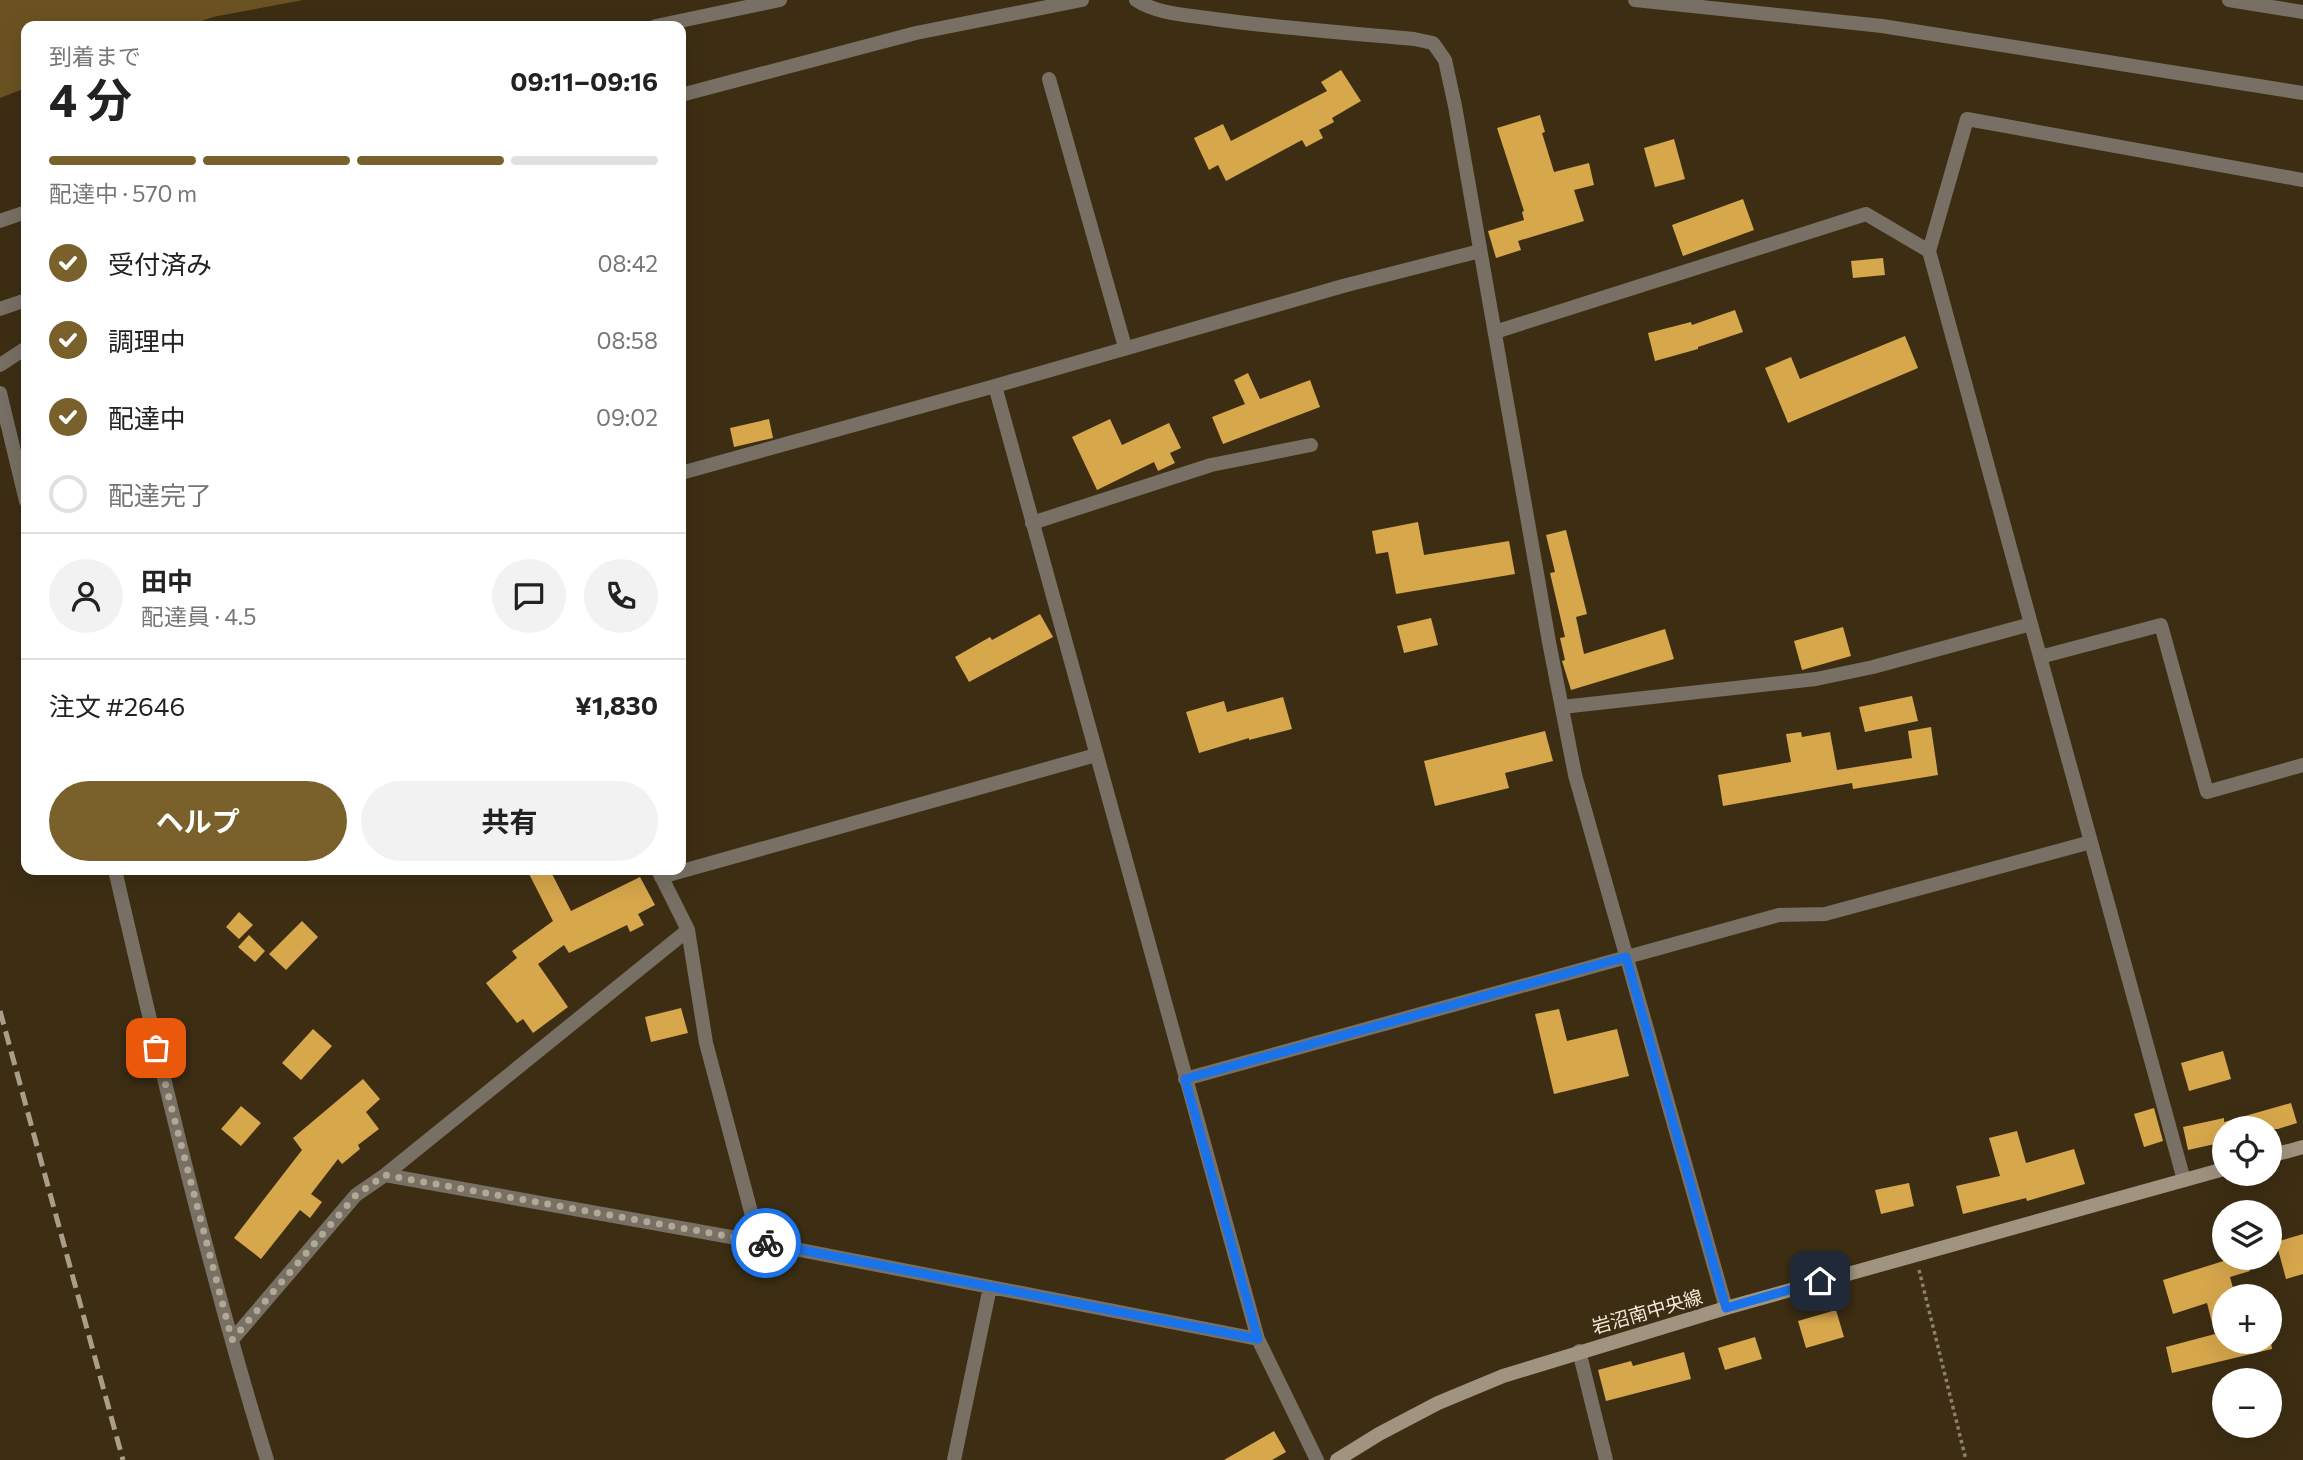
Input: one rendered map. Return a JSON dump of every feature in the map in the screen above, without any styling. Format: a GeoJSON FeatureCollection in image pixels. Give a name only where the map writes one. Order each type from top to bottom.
{"type":"FeatureCollection","features":[{"type":"Feature","properties":{"kind":"street"},"geometry":{"type":"LineString","coordinates":[[680,21],[780,0]]}},
{"type":"Feature","properties":{"kind":"street"},"geometry":{"type":"LineString","coordinates":[[686,93],[916,33],[1082,0]]}},
{"type":"Feature","properties":{"kind":"street"},"geometry":{"type":"LineString","coordinates":[[1136,0],[1146,7],[1196,16],[1275,27],[1413,39],[1433,43],[1444,60],[1575,775],[1726,1308]]}},
{"type":"Feature","properties":{"kind":"street"},"geometry":{"type":"LineString","coordinates":[[1635,0],[1882,26],[2303,93]]}},
{"type":"Feature","properties":{"kind":"street"},"geometry":{"type":"LineString","coordinates":[[2229,0],[2303,12]]}},
{"type":"Feature","properties":{"kind":"street"},"geometry":{"type":"LineString","coordinates":[[1049,79],[1125,347]]}},
{"type":"Feature","properties":{"kind":"street"},"geometry":{"type":"LineString","coordinates":[[2184,1180],[1929,251],[1967,119],[2303,180]]}},
{"type":"Feature","properties":{"kind":"street"},"geometry":{"type":"LineString","coordinates":[[0,221],[21,214]]}},
{"type":"Feature","properties":{"kind":"street"},"geometry":{"type":"LineString","coordinates":[[1494,332],[1866,214],[1929,251]]}},
{"type":"Feature","properties":{"kind":"street"},"geometry":{"type":"LineString","coordinates":[[686,472],[1343,286],[1480,251]]}},
{"type":"Feature","properties":{"kind":"street"},"geometry":{"type":"LineString","coordinates":[[0,309],[21,302]]}},
{"type":"Feature","properties":{"kind":"street"},"geometry":{"type":"LineString","coordinates":[[0,365],[21,351]]}},
{"type":"Feature","properties":{"kind":"street"},"geometry":{"type":"LineString","coordinates":[[995,386],[1258,1339],[1317,1460]]}},
{"type":"Feature","properties":{"kind":"street"},"geometry":{"type":"LineString","coordinates":[[0,393],[21,480]]}},
{"type":"Feature","properties":{"kind":"street"},"geometry":{"type":"LineString","coordinates":[[1032,523],[1212,465],[1311,445]]}},
{"type":"Feature","properties":{"kind":"street"},"geometry":{"type":"LineString","coordinates":[[1562,707],[1815,679],[1873,667],[2031,624]]}},
{"type":"Feature","properties":{"kind":"street"},"geometry":{"type":"LineString","coordinates":[[2040,657],[2161,625],[2207,792],[2303,765]]}},
{"type":"Feature","properties":{"kind":"street"},"geometry":{"type":"LineString","coordinates":[[686,866],[1096,755]]}},
{"type":"Feature","properties":{"kind":"street"},"geometry":{"type":"LineString","coordinates":[[1185,1079],[1779,915],[1825,914],[2091,842]]}},
{"type":"Feature","properties":{"kind":"street"},"geometry":{"type":"LineString","coordinates":[[116,875],[168,1097],[232,1340],[267,1460]]}},
{"type":"Feature","properties":{"kind":"street"},"geometry":{"type":"LineString","coordinates":[[660,875],[688,930],[706,1044],[759,1242]]}},
{"type":"Feature","properties":{"kind":"street"},"geometry":{"type":"LineString","coordinates":[[232,1340],[356,1195],[385,1175],[688,930]]}},
{"type":"Feature","properties":{"kind":"street"},"geometry":{"type":"LineString","coordinates":[[2282,1153],[2303,1147]]}},
{"type":"Feature","properties":{"kind":"street","name":"岩沼南中央線"},"geometry":{"type":"LineString","coordinates":[[1337,1460],[1438,1403],[1503,1376],[1579,1351],[2212,1172]]}},
{"type":"Feature","properties":{"kind":"street"},"geometry":{"type":"LineString","coordinates":[[385,1175],[759,1242],[1258,1339]]}},
{"type":"Feature","properties":{"kind":"street"},"geometry":{"type":"LineString","coordinates":[[954,1460],[990,1287]]}},
{"type":"Feature","properties":{"kind":"street"},"geometry":{"type":"LineString","coordinates":[[1579,1351],[1606,1460]]}},
{"type":"Feature","properties":{"kind":"path"},"geometry":{"type":"LineString","coordinates":[[1915,1254],[1966,1460]]}},
{"type":"Feature","properties":{"kind":"shaded area"},"geometry":{"type":"Polygon","coordinates":[[[0,0],[303,0],[202,21],[21,21],[21,90],[0,98],[0,0]]]}},
{"type":"Feature","properties":{"kind":"building"},"geometry":{"type":"Polygon","coordinates":[[[1341,70],[1361,101],[1332,118],[1334,122],[1319,130],[1323,138],[1306,147],[1302,140],[1226,181],[1218,165],[1209,170],[1194,138],[1223,124],[1231,141],[1327,91],[1321,82],[1341,70]]]}},
{"type":"Feature","properties":{"kind":"building"},"geometry":{"type":"Polygon","coordinates":[[[1540,115],[1545,132],[1542,133],[1554,172],[1589,163],[1594,185],[1574,190],[1584,221],[1518,241],[1521,250],[1496,258],[1488,231],[1524,220],[1524,211],[1497,128],[1540,115]]]}},
{"type":"Feature","properties":{"kind":"building"},"geometry":{"type":"Polygon","coordinates":[[[1674,139],[1685,179],[1655,187],[1644,148],[1674,139]]]}},
{"type":"Feature","properties":{"kind":"building"},"geometry":{"type":"Polygon","coordinates":[[[1743,199],[1754,230],[1683,256],[1672,225],[1743,199]]]}},
{"type":"Feature","properties":{"kind":"building"},"geometry":{"type":"Polygon","coordinates":[[[1883,258],[1885,275],[1853,278],[1851,261],[1883,258]]]}},
{"type":"Feature","properties":{"kind":"building"},"geometry":{"type":"Polygon","coordinates":[[[1735,310],[1743,332],[1655,361],[1648,333],[1691,322],[1692,325],[1735,310]]]}},
{"type":"Feature","properties":{"kind":"building"},"geometry":{"type":"Polygon","coordinates":[[[1905,336],[1918,368],[1788,423],[1765,368],[1791,357],[1800,379],[1905,336]]]}},
{"type":"Feature","properties":{"kind":"building"},"geometry":{"type":"Polygon","coordinates":[[[1248,373],[1260,399],[1310,380],[1320,407],[1223,444],[1212,417],[1245,404],[1234,380],[1248,373]]]}},
{"type":"Feature","properties":{"kind":"building"},"geometry":{"type":"Polygon","coordinates":[[[769,419],[773,438],[734,447],[730,428],[769,419]]]}},
{"type":"Feature","properties":{"kind":"building"},"geometry":{"type":"Polygon","coordinates":[[[1110,419],[1122,445],[1169,423],[1181,448],[1170,453],[1175,463],[1158,471],[1154,462],[1097,490],[1072,437],[1110,419]]]}},
{"type":"Feature","properties":{"kind":"building"},"geometry":{"type":"Polygon","coordinates":[[[1418,522],[1424,555],[1509,541],[1515,574],[1396,594],[1388,552],[1376,554],[1372,531],[1418,522]]]}},
{"type":"Feature","properties":{"kind":"building"},"geometry":{"type":"Polygon","coordinates":[[[1566,530],[1587,614],[1576,617],[1584,654],[1665,629],[1674,659],[1571,690],[1562,661],[1565,660],[1560,638],[1565,637],[1550,573],[1555,572],[1546,535],[1566,530]]]}},
{"type":"Feature","properties":{"kind":"building"},"geometry":{"type":"Polygon","coordinates":[[[1040,614],[1053,637],[969,682],[955,657],[1040,614]]]}},
{"type":"Feature","properties":{"kind":"building"},"geometry":{"type":"Polygon","coordinates":[[[1431,618],[1438,645],[1404,653],[1397,626],[1431,618]]]}},
{"type":"Feature","properties":{"kind":"building"},"geometry":{"type":"Polygon","coordinates":[[[1843,627],[1851,656],[1802,670],[1794,641],[1843,627]]]}},
{"type":"Feature","properties":{"kind":"building"},"geometry":{"type":"Polygon","coordinates":[[[1912,696],[1918,721],[1865,732],[1859,707],[1912,696]]]}},
{"type":"Feature","properties":{"kind":"building"},"geometry":{"type":"Polygon","coordinates":[[[1283,697],[1292,729],[1199,753],[1186,712],[1224,701],[1227,712],[1283,697]]]}},
{"type":"Feature","properties":{"kind":"building"},"geometry":{"type":"Polygon","coordinates":[[[1931,727],[1938,775],[1853,789],[1852,783],[1723,806],[1718,775],[1791,762],[1786,734],[1801,732],[1802,737],[1830,732],[1837,770],[1912,758],[1908,731],[1931,727]]]}},
{"type":"Feature","properties":{"kind":"building"},"geometry":{"type":"Polygon","coordinates":[[[1545,731],[1553,761],[1505,773],[1509,788],[1435,806],[1424,761],[1545,731]]]}},
{"type":"Feature","properties":{"kind":"building"},"geometry":{"type":"Polygon","coordinates":[[[530,875],[553,875],[571,911],[640,877],[655,905],[638,914],[644,925],[630,932],[627,925],[569,953],[564,945],[538,964],[568,1007],[533,1033],[523,1019],[517,1023],[486,983],[517,958],[512,951],[553,921],[530,875]]]}},
{"type":"Feature","properties":{"kind":"building"},"geometry":{"type":"Polygon","coordinates":[[[239,912],[253,925],[239,939],[226,927],[239,912]]]}},
{"type":"Feature","properties":{"kind":"building"},"geometry":{"type":"Polygon","coordinates":[[[302,921],[318,937],[286,970],[269,954],[302,921]]]}},
{"type":"Feature","properties":{"kind":"building"},"geometry":{"type":"Polygon","coordinates":[[[249,935],[265,951],[255,962],[238,947],[249,935]]]}},
{"type":"Feature","properties":{"kind":"building"},"geometry":{"type":"Polygon","coordinates":[[[681,1008],[688,1033],[651,1042],[645,1017],[681,1008]]]}},
{"type":"Feature","properties":{"kind":"building"},"geometry":{"type":"Polygon","coordinates":[[[1559,1009],[1567,1041],[1617,1029],[1629,1076],[1554,1094],[1535,1014],[1559,1009]]]}},
{"type":"Feature","properties":{"kind":"building"},"geometry":{"type":"Polygon","coordinates":[[[313,1029],[332,1046],[301,1080],[282,1063],[313,1029]]]}},
{"type":"Feature","properties":{"kind":"building"},"geometry":{"type":"Polygon","coordinates":[[[2223,1051],[2231,1079],[2189,1091],[2181,1063],[2223,1051]]]}},
{"type":"Feature","properties":{"kind":"building"},"geometry":{"type":"Polygon","coordinates":[[[363,1079],[380,1099],[366,1112],[379,1129],[358,1145],[360,1149],[342,1164],[338,1159],[311,1194],[322,1202],[310,1218],[300,1210],[261,1259],[234,1238],[302,1150],[293,1138],[363,1079]]]}},
{"type":"Feature","properties":{"kind":"building"},"geometry":{"type":"Polygon","coordinates":[[[2291,1103],[2297,1123],[2282,1128],[2282,1116],[2245,1116],[2291,1103]]]}},
{"type":"Feature","properties":{"kind":"building"},"geometry":{"type":"Polygon","coordinates":[[[241,1106],[261,1123],[241,1146],[221,1129],[241,1106]]]}},
{"type":"Feature","properties":{"kind":"building"},"geometry":{"type":"Polygon","coordinates":[[[2154,1108],[2163,1141],[2144,1147],[2134,1114],[2154,1108]]]}},
{"type":"Feature","properties":{"kind":"building"},"geometry":{"type":"Polygon","coordinates":[[[2212,1121],[2212,1145],[2188,1150],[2183,1127],[2212,1121]]]}},
{"type":"Feature","properties":{"kind":"building"},"geometry":{"type":"Polygon","coordinates":[[[2017,1131],[2026,1163],[2074,1149],[2085,1184],[2027,1201],[2026,1198],[1963,1214],[1956,1186],[2000,1176],[1989,1138],[2017,1131]]]}},
{"type":"Feature","properties":{"kind":"building"},"geometry":{"type":"Polygon","coordinates":[[[1909,1183],[1914,1206],[1881,1214],[1875,1190],[1909,1183]]]}},
{"type":"Feature","properties":{"kind":"building"},"geometry":{"type":"Polygon","coordinates":[[[2303,1234],[2303,1274],[2286,1279],[2282,1264],[2282,1240],[2303,1234]]]}},
{"type":"Feature","properties":{"kind":"building"},"geometry":{"type":"Polygon","coordinates":[[[2212,1265],[2212,1270],[2250,1271],[2230,1277],[2232,1284],[2212,1284],[2212,1322],[2207,1303],[2173,1314],[2163,1280],[2212,1265]]]}},
{"type":"Feature","properties":{"kind":"building"},"geometry":{"type":"Polygon","coordinates":[[[1836,1310],[1844,1337],[1806,1348],[1798,1321],[1836,1310]]]}},
{"type":"Feature","properties":{"kind":"building"},"geometry":{"type":"Polygon","coordinates":[[[2212,1335],[2212,1354],[2251,1354],[2172,1373],[2166,1347],[2212,1335]]]}},
{"type":"Feature","properties":{"kind":"building"},"geometry":{"type":"Polygon","coordinates":[[[1755,1337],[1762,1359],[1725,1370],[1718,1348],[1755,1337]]]}},
{"type":"Feature","properties":{"kind":"building"},"geometry":{"type":"Polygon","coordinates":[[[1684,1352],[1691,1379],[1606,1401],[1598,1370],[1631,1361],[1633,1366],[1684,1352]]]}},
{"type":"Feature","properties":{"kind":"building"},"geometry":{"type":"Polygon","coordinates":[[[1274,1431],[1286,1452],[1272,1460],[1224,1460],[1274,1431]]]}},
{"type":"Feature","properties":{"kind":"railway"},"geometry":{"type":"LineString","coordinates":[[0,1011],[123,1460]]}},
{"type":"Feature","properties":{"kind":"way so far"},"geometry":{"type":"LineString","coordinates":[[156,1048],[232,1340],[356,1195],[385,1175],[766,1243]]}},
{"type":"Feature","properties":{"kind":"route"},"geometry":{"type":"LineString","coordinates":[[766,1243],[1258,1339],[1185,1079],[1626,957],[1726,1308],[1820,1281]]}}]}
